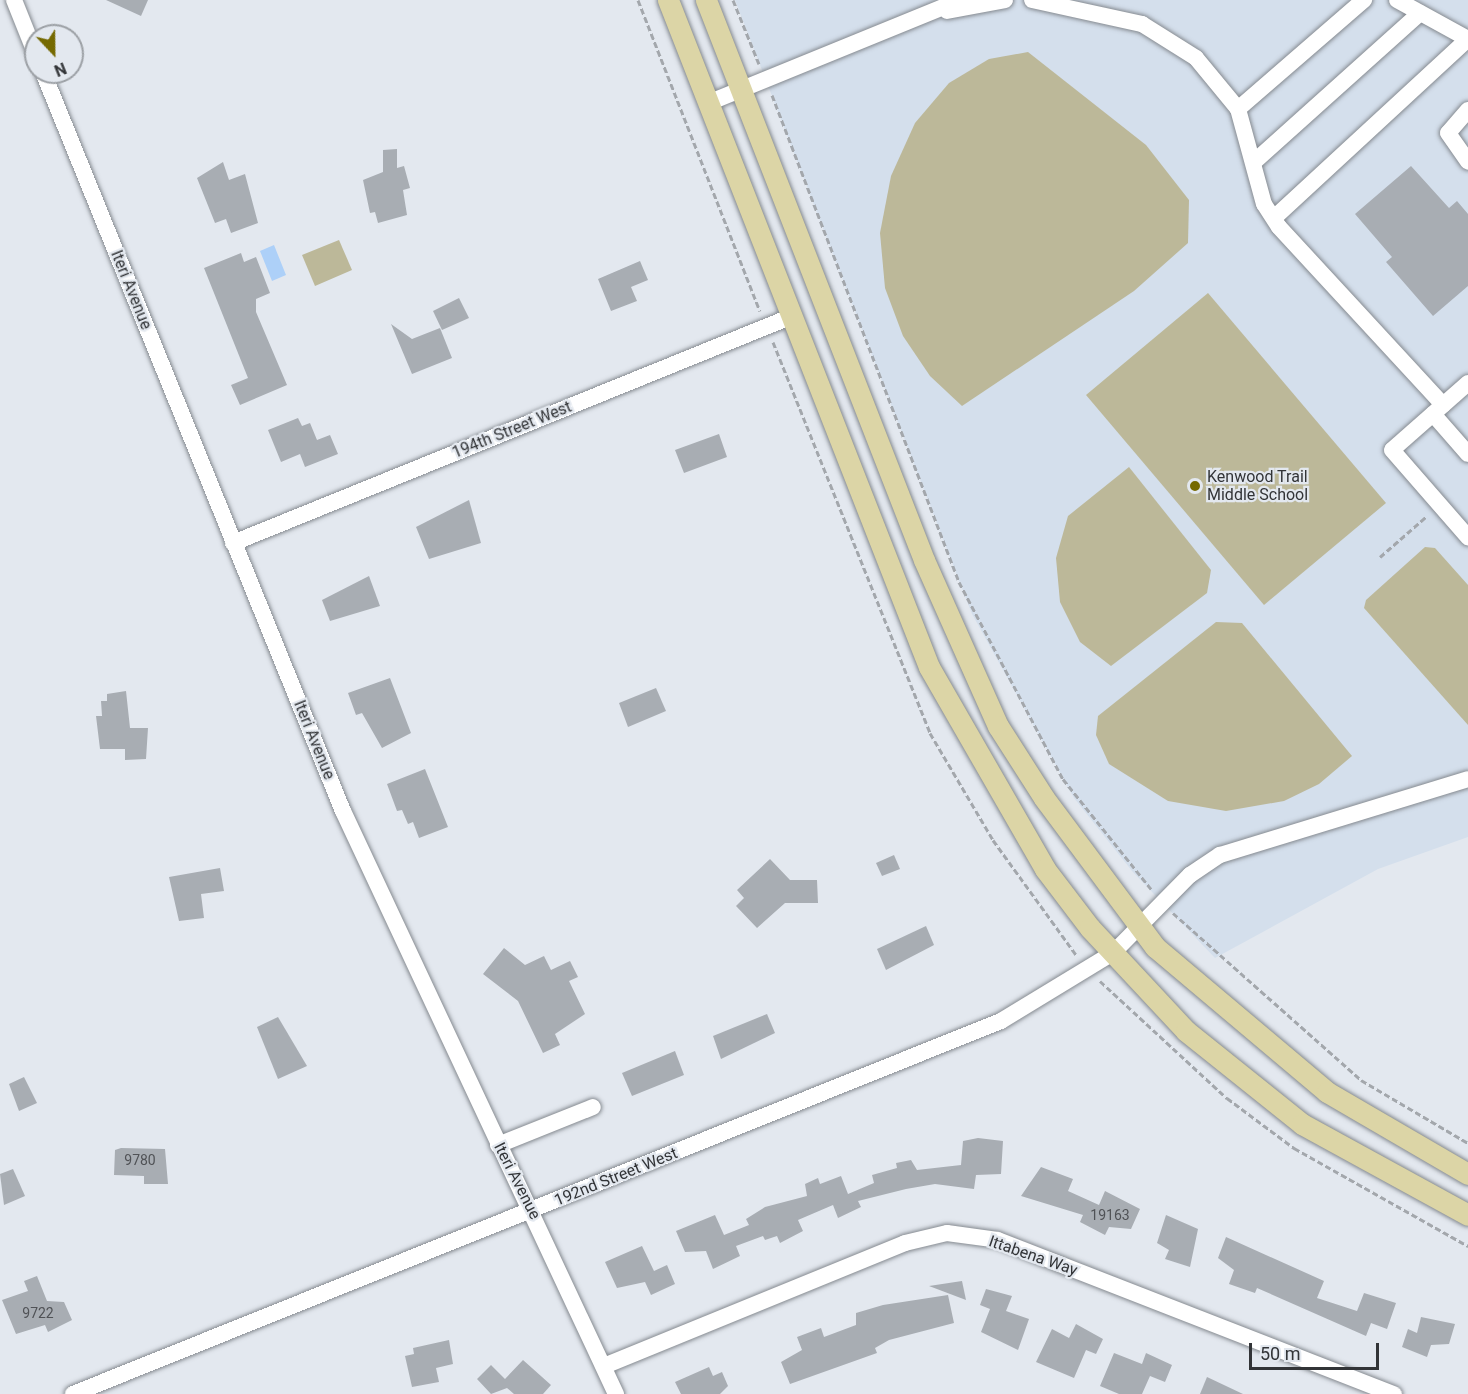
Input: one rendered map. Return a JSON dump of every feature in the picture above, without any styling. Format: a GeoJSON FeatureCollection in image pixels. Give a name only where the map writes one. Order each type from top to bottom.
{"type":"FeatureCollection","features":[{"type":"Feature","properties":{"kind":"main road"},"geometry":{"type":"LineString","coordinates":[[668,0],[790,317],[929,667],[1045,869],[1113,954],[1186,1031],[1302,1124],[1468,1215]]}},
{"type":"Feature","properties":{"kind":"main road"},"geometry":{"type":"LineString","coordinates":[[706,0],[970,667],[1044,798],[1141,929],[1231,1014],[1327,1092],[1468,1174]]}},
{"type":"Feature","properties":{"kind":"street"},"geometry":{"type":"LineString","coordinates":[[14,0],[24,25]]}},
{"type":"Feature","properties":{"kind":"street"},"geometry":{"type":"LineString","coordinates":[[708,104],[960,0]]}},
{"type":"Feature","properties":{"kind":"street"},"geometry":{"type":"LineString","coordinates":[[921,16],[1005,0]]}},
{"type":"Feature","properties":{"kind":"street"},"geometry":{"type":"LineString","coordinates":[[1032,0],[1142,24],[1196,58],[1238,108],[1264,204],[1438,409],[1468,454]]}},
{"type":"Feature","properties":{"kind":"street"},"geometry":{"type":"LineString","coordinates":[[1238,108],[1364,0]]}},
{"type":"Feature","properties":{"kind":"street"},"geometry":{"type":"LineString","coordinates":[[1274,218],[1468,39],[1397,0]]}},
{"type":"Feature","properties":{"kind":"street"},"geometry":{"type":"LineString","coordinates":[[1254,162],[1420,13]]}},
{"type":"Feature","properties":{"kind":"street","name":"Iteri Avenue"},"geometry":{"type":"LineString","coordinates":[[48,84],[343,811],[616,1394]]}},
{"type":"Feature","properties":{"kind":"street"},"geometry":{"type":"LineString","coordinates":[[1468,110],[1448,133],[1468,162]]}},
{"type":"Feature","properties":{"kind":"street","name":"194th Street West"},"geometry":{"type":"LineString","coordinates":[[233,543],[790,317]]}},
{"type":"Feature","properties":{"kind":"street"},"geometry":{"type":"LineString","coordinates":[[1468,383],[1392,450],[1468,537]]}},
{"type":"Feature","properties":{"kind":"street","name":"192nd Street West"},"geometry":{"type":"LineString","coordinates":[[73,1394],[1007,1018],[1113,954],[1141,929],[1163,902],[1220,855],[1468,779]]}},
{"type":"Feature","properties":{"kind":"street"},"geometry":{"type":"LineString","coordinates":[[498,1145],[593,1107]]}},
{"type":"Feature","properties":{"kind":"street","name":"Ittabena Way"},"geometry":{"type":"LineString","coordinates":[[604,1366],[905,1243],[947,1233],[998,1240],[1394,1394]]}},
{"type":"Feature","properties":{"kind":"path"},"geometry":{"type":"LineString","coordinates":[[733,0],[766,80],[959,582],[1063,778],[1163,902],[1361,1080],[1468,1143]]}},
{"type":"Feature","properties":{"kind":"path"},"geometry":{"type":"LineString","coordinates":[[1380,557],[1440,505]]}},
{"type":"Feature","properties":{"kind":"shaded area","name":"Kenwood Trail Middle School"},"geometry":{"type":"Polygon","coordinates":[[[735,0],[1468,0],[1468,837],[1378,869],[1215,958],[1132,871],[1074,798],[972,614],[735,0]]]}},
{"type":"Feature","properties":{"kind":"shaded area"},"geometry":{"type":"Polygon","coordinates":[[[1028,52],[1146,145],[1189,200],[1188,243],[1134,291],[962,406],[930,376],[903,336],[885,288],[880,233],[891,176],[915,123],[949,83],[989,59],[1028,52]]]}},
{"type":"Feature","properties":{"kind":"shaded area"},"geometry":{"type":"Polygon","coordinates":[[[339,240],[352,270],[315,286],[302,255],[339,240]]]}},
{"type":"Feature","properties":{"kind":"shaded area"},"geometry":{"type":"Polygon","coordinates":[[[1208,293],[1386,503],[1264,605],[1086,395],[1208,293]]]}},
{"type":"Feature","properties":{"kind":"shaded area"},"geometry":{"type":"Polygon","coordinates":[[[1129,467],[1211,570],[1207,593],[1111,666],[1080,642],[1060,602],[1056,558],[1068,516],[1129,467]]]}},
{"type":"Feature","properties":{"kind":"shaded area"},"geometry":{"type":"Polygon","coordinates":[[[1425,547],[1435,548],[1468,585],[1468,725],[1364,608],[1366,600],[1425,547]]]}},
{"type":"Feature","properties":{"kind":"shaded area"},"geometry":{"type":"Polygon","coordinates":[[[1216,622],[1242,623],[1352,756],[1319,784],[1284,801],[1226,811],[1168,801],[1109,764],[1096,735],[1098,716],[1216,622]]]}},
{"type":"Feature","properties":{"kind":"water"},"geometry":{"type":"Polygon","coordinates":[[[274,245],[286,275],[272,281],[260,251],[274,245]]]}},
{"type":"Feature","properties":{"kind":"building"},"geometry":{"type":"Polygon","coordinates":[[[106,0],[148,0],[141,16],[106,0]]]}},
{"type":"Feature","properties":{"kind":"building"},"geometry":{"type":"Polygon","coordinates":[[[397,149],[397,168],[404,166],[410,188],[403,190],[407,215],[378,223],[375,212],[370,213],[363,180],[383,172],[383,150],[397,149]]]}},
{"type":"Feature","properties":{"kind":"building"},"geometry":{"type":"Polygon","coordinates":[[[223,162],[229,180],[245,174],[258,223],[231,233],[226,219],[215,223],[197,178],[223,162]]]}},
{"type":"Feature","properties":{"kind":"building"},"geometry":{"type":"Polygon","coordinates":[[[1411,166],[1449,208],[1457,201],[1468,214],[1468,286],[1433,316],[1386,262],[1392,257],[1355,214],[1411,166]]]}},
{"type":"Feature","properties":{"kind":"building"},"geometry":{"type":"Polygon","coordinates":[[[241,253],[244,262],[256,257],[270,293],[256,299],[256,312],[287,385],[240,405],[231,385],[248,378],[204,268],[241,253]]]}},
{"type":"Feature","properties":{"kind":"building"},"geometry":{"type":"Polygon","coordinates":[[[640,261],[648,280],[631,287],[637,301],[611,311],[598,279],[640,261]]]}},
{"type":"Feature","properties":{"kind":"building"},"geometry":{"type":"Polygon","coordinates":[[[459,298],[469,318],[442,330],[433,311],[459,298]]]}},
{"type":"Feature","properties":{"kind":"building"},"geometry":{"type":"Polygon","coordinates":[[[391,324],[412,339],[440,328],[452,358],[412,374],[391,324]]]}},
{"type":"Feature","properties":{"kind":"building"},"geometry":{"type":"Polygon","coordinates":[[[298,418],[302,426],[310,423],[317,440],[330,435],[338,454],[305,467],[300,454],[281,462],[268,430],[298,418]]]}},
{"type":"Feature","properties":{"kind":"building"},"geometry":{"type":"Polygon","coordinates":[[[719,434],[727,457],[684,473],[675,450],[719,434]]]}},
{"type":"Feature","properties":{"kind":"building"},"geometry":{"type":"Polygon","coordinates":[[[469,500],[481,543],[429,559],[416,527],[469,500]]]}},
{"type":"Feature","properties":{"kind":"building"},"geometry":{"type":"Polygon","coordinates":[[[369,576],[380,606],[330,621],[322,600],[369,576]]]}},
{"type":"Feature","properties":{"kind":"building"},"geometry":{"type":"Polygon","coordinates":[[[390,678],[411,733],[382,748],[362,713],[356,715],[348,693],[390,678]]]}},
{"type":"Feature","properties":{"kind":"building"},"geometry":{"type":"Polygon","coordinates":[[[656,688],[666,711],[628,727],[619,703],[656,688]]]}},
{"type":"Feature","properties":{"kind":"building"},"geometry":{"type":"Polygon","coordinates":[[[126,691],[130,728],[148,728],[146,759],[125,760],[125,749],[100,749],[96,716],[102,716],[101,701],[107,701],[107,694],[126,691]]]}},
{"type":"Feature","properties":{"kind":"building"},"geometry":{"type":"Polygon","coordinates":[[[425,769],[448,827],[419,838],[413,822],[408,824],[402,810],[397,811],[387,784],[425,769]]]}},
{"type":"Feature","properties":{"kind":"building"},"geometry":{"type":"Polygon","coordinates":[[[894,855],[900,869],[882,876],[876,863],[894,855]]]}},
{"type":"Feature","properties":{"kind":"building"},"geometry":{"type":"Polygon","coordinates":[[[770,859],[790,880],[817,880],[818,903],[785,903],[757,928],[736,906],[744,898],[737,890],[770,859]]]}},
{"type":"Feature","properties":{"kind":"building"},"geometry":{"type":"Polygon","coordinates":[[[220,868],[224,891],[201,894],[204,918],[179,921],[169,877],[220,868]]]}},
{"type":"Feature","properties":{"kind":"building"},"geometry":{"type":"Polygon","coordinates":[[[926,926],[934,945],[886,970],[877,949],[926,926]]]}},
{"type":"Feature","properties":{"kind":"building"},"geometry":{"type":"Polygon","coordinates":[[[504,948],[525,965],[544,956],[551,970],[570,961],[578,977],[569,981],[585,1014],[555,1034],[560,1045],[543,1053],[518,1001],[483,974],[504,948]]]}},
{"type":"Feature","properties":{"kind":"building"},"geometry":{"type":"Polygon","coordinates":[[[767,1014],[775,1033],[721,1059],[713,1036],[767,1014]]]}},
{"type":"Feature","properties":{"kind":"building"},"geometry":{"type":"Polygon","coordinates":[[[278,1017],[307,1066],[278,1079],[257,1027],[278,1017]]]}},
{"type":"Feature","properties":{"kind":"building"},"geometry":{"type":"Polygon","coordinates":[[[675,1051],[684,1075],[632,1096],[622,1073],[675,1051]]]}},
{"type":"Feature","properties":{"kind":"building"},"geometry":{"type":"Polygon","coordinates":[[[24,1077],[37,1103],[19,1111],[9,1084],[24,1077]]]}},
{"type":"Feature","properties":{"kind":"building"},"geometry":{"type":"Polygon","coordinates":[[[978,1138],[1003,1141],[1001,1174],[976,1175],[974,1189],[935,1184],[906,1189],[858,1201],[861,1207],[838,1218],[833,1205],[798,1220],[803,1231],[780,1243],[777,1236],[765,1240],[763,1236],[736,1246],[740,1256],[713,1269],[706,1251],[685,1252],[676,1231],[715,1215],[724,1235],[749,1225],[746,1219],[765,1207],[807,1196],[805,1184],[818,1178],[820,1184],[841,1176],[848,1194],[874,1183],[872,1175],[897,1168],[896,1163],[911,1160],[917,1170],[961,1165],[963,1141],[978,1138]]]}},
{"type":"Feature","properties":{"kind":"building"},"geometry":{"type":"Polygon","coordinates":[[[121,1148],[165,1149],[168,1184],[144,1184],[144,1176],[114,1175],[115,1150],[121,1148]]]}},
{"type":"Feature","properties":{"kind":"building"},"geometry":{"type":"Polygon","coordinates":[[[1041,1167],[1073,1179],[1068,1191],[1099,1205],[1105,1191],[1140,1209],[1131,1229],[1109,1227],[1105,1235],[1080,1222],[1083,1215],[1021,1196],[1041,1167]]]}},
{"type":"Feature","properties":{"kind":"building"},"geometry":{"type":"Polygon","coordinates":[[[13,1169],[25,1196],[4,1205],[0,1174],[13,1169]]]}},
{"type":"Feature","properties":{"kind":"building"},"geometry":{"type":"Polygon","coordinates":[[[1166,1215],[1198,1229],[1190,1267],[1165,1259],[1169,1250],[1157,1243],[1166,1215]]]}},
{"type":"Feature","properties":{"kind":"building"},"geometry":{"type":"Polygon","coordinates":[[[1226,1237],[1324,1281],[1317,1298],[1357,1311],[1364,1293],[1396,1303],[1387,1329],[1371,1323],[1366,1336],[1257,1288],[1255,1293],[1229,1284],[1234,1270],[1218,1258],[1226,1237]]]}},
{"type":"Feature","properties":{"kind":"building"},"geometry":{"type":"Polygon","coordinates":[[[642,1246],[654,1271],[667,1265],[675,1284],[651,1295],[645,1282],[617,1288],[605,1262],[642,1246]]]}},
{"type":"Feature","properties":{"kind":"building"},"geometry":{"type":"Polygon","coordinates":[[[37,1276],[47,1301],[64,1302],[72,1320],[48,1332],[45,1325],[16,1334],[2,1300],[28,1291],[24,1281],[37,1276]]]}},
{"type":"Feature","properties":{"kind":"building"},"geometry":{"type":"Polygon","coordinates":[[[962,1281],[966,1300],[929,1286],[962,1281]]]}},
{"type":"Feature","properties":{"kind":"building"},"geometry":{"type":"Polygon","coordinates":[[[986,1289],[1012,1296],[1006,1311],[1029,1319],[1018,1350],[981,1332],[990,1309],[980,1305],[986,1289]]]}},
{"type":"Feature","properties":{"kind":"building"},"geometry":{"type":"Polygon","coordinates":[[[948,1295],[954,1323],[889,1340],[875,1348],[877,1353],[790,1384],[781,1362],[802,1350],[797,1337],[821,1328],[824,1337],[856,1325],[856,1313],[883,1305],[948,1295]]]}},
{"type":"Feature","properties":{"kind":"building"},"geometry":{"type":"Polygon","coordinates":[[[1421,1317],[1455,1324],[1449,1344],[1431,1345],[1427,1357],[1402,1347],[1408,1329],[1417,1333],[1421,1317]]]}},
{"type":"Feature","properties":{"kind":"building"},"geometry":{"type":"Polygon","coordinates":[[[1076,1324],[1103,1339],[1096,1354],[1086,1350],[1074,1378],[1036,1362],[1052,1329],[1069,1338],[1076,1324]]]}},
{"type":"Feature","properties":{"kind":"building"},"geometry":{"type":"Polygon","coordinates":[[[449,1340],[453,1364],[436,1368],[439,1382],[412,1387],[405,1356],[414,1354],[413,1348],[449,1340]]]}},
{"type":"Feature","properties":{"kind":"building"},"geometry":{"type":"Polygon","coordinates":[[[1114,1353],[1142,1364],[1146,1353],[1172,1365],[1165,1382],[1150,1376],[1142,1394],[1119,1394],[1100,1386],[1114,1353]]]}},
{"type":"Feature","properties":{"kind":"building"},"geometry":{"type":"Polygon","coordinates":[[[523,1360],[551,1385],[543,1394],[514,1394],[507,1388],[491,1394],[477,1379],[491,1365],[505,1379],[523,1360]]]}},
{"type":"Feature","properties":{"kind":"building"},"geometry":{"type":"Polygon","coordinates":[[[709,1367],[713,1376],[722,1372],[728,1386],[720,1394],[681,1394],[675,1382],[709,1367]]]}},
{"type":"Feature","properties":{"kind":"building"},"geometry":{"type":"Polygon","coordinates":[[[1207,1377],[1243,1394],[1200,1394],[1207,1377]]]}},
{"type":"Feature","properties":{"kind":"place","name":"Kenwood Trail Middle School"},"geometry":{"type":"Point","coordinates":[1195,486]}}]}
